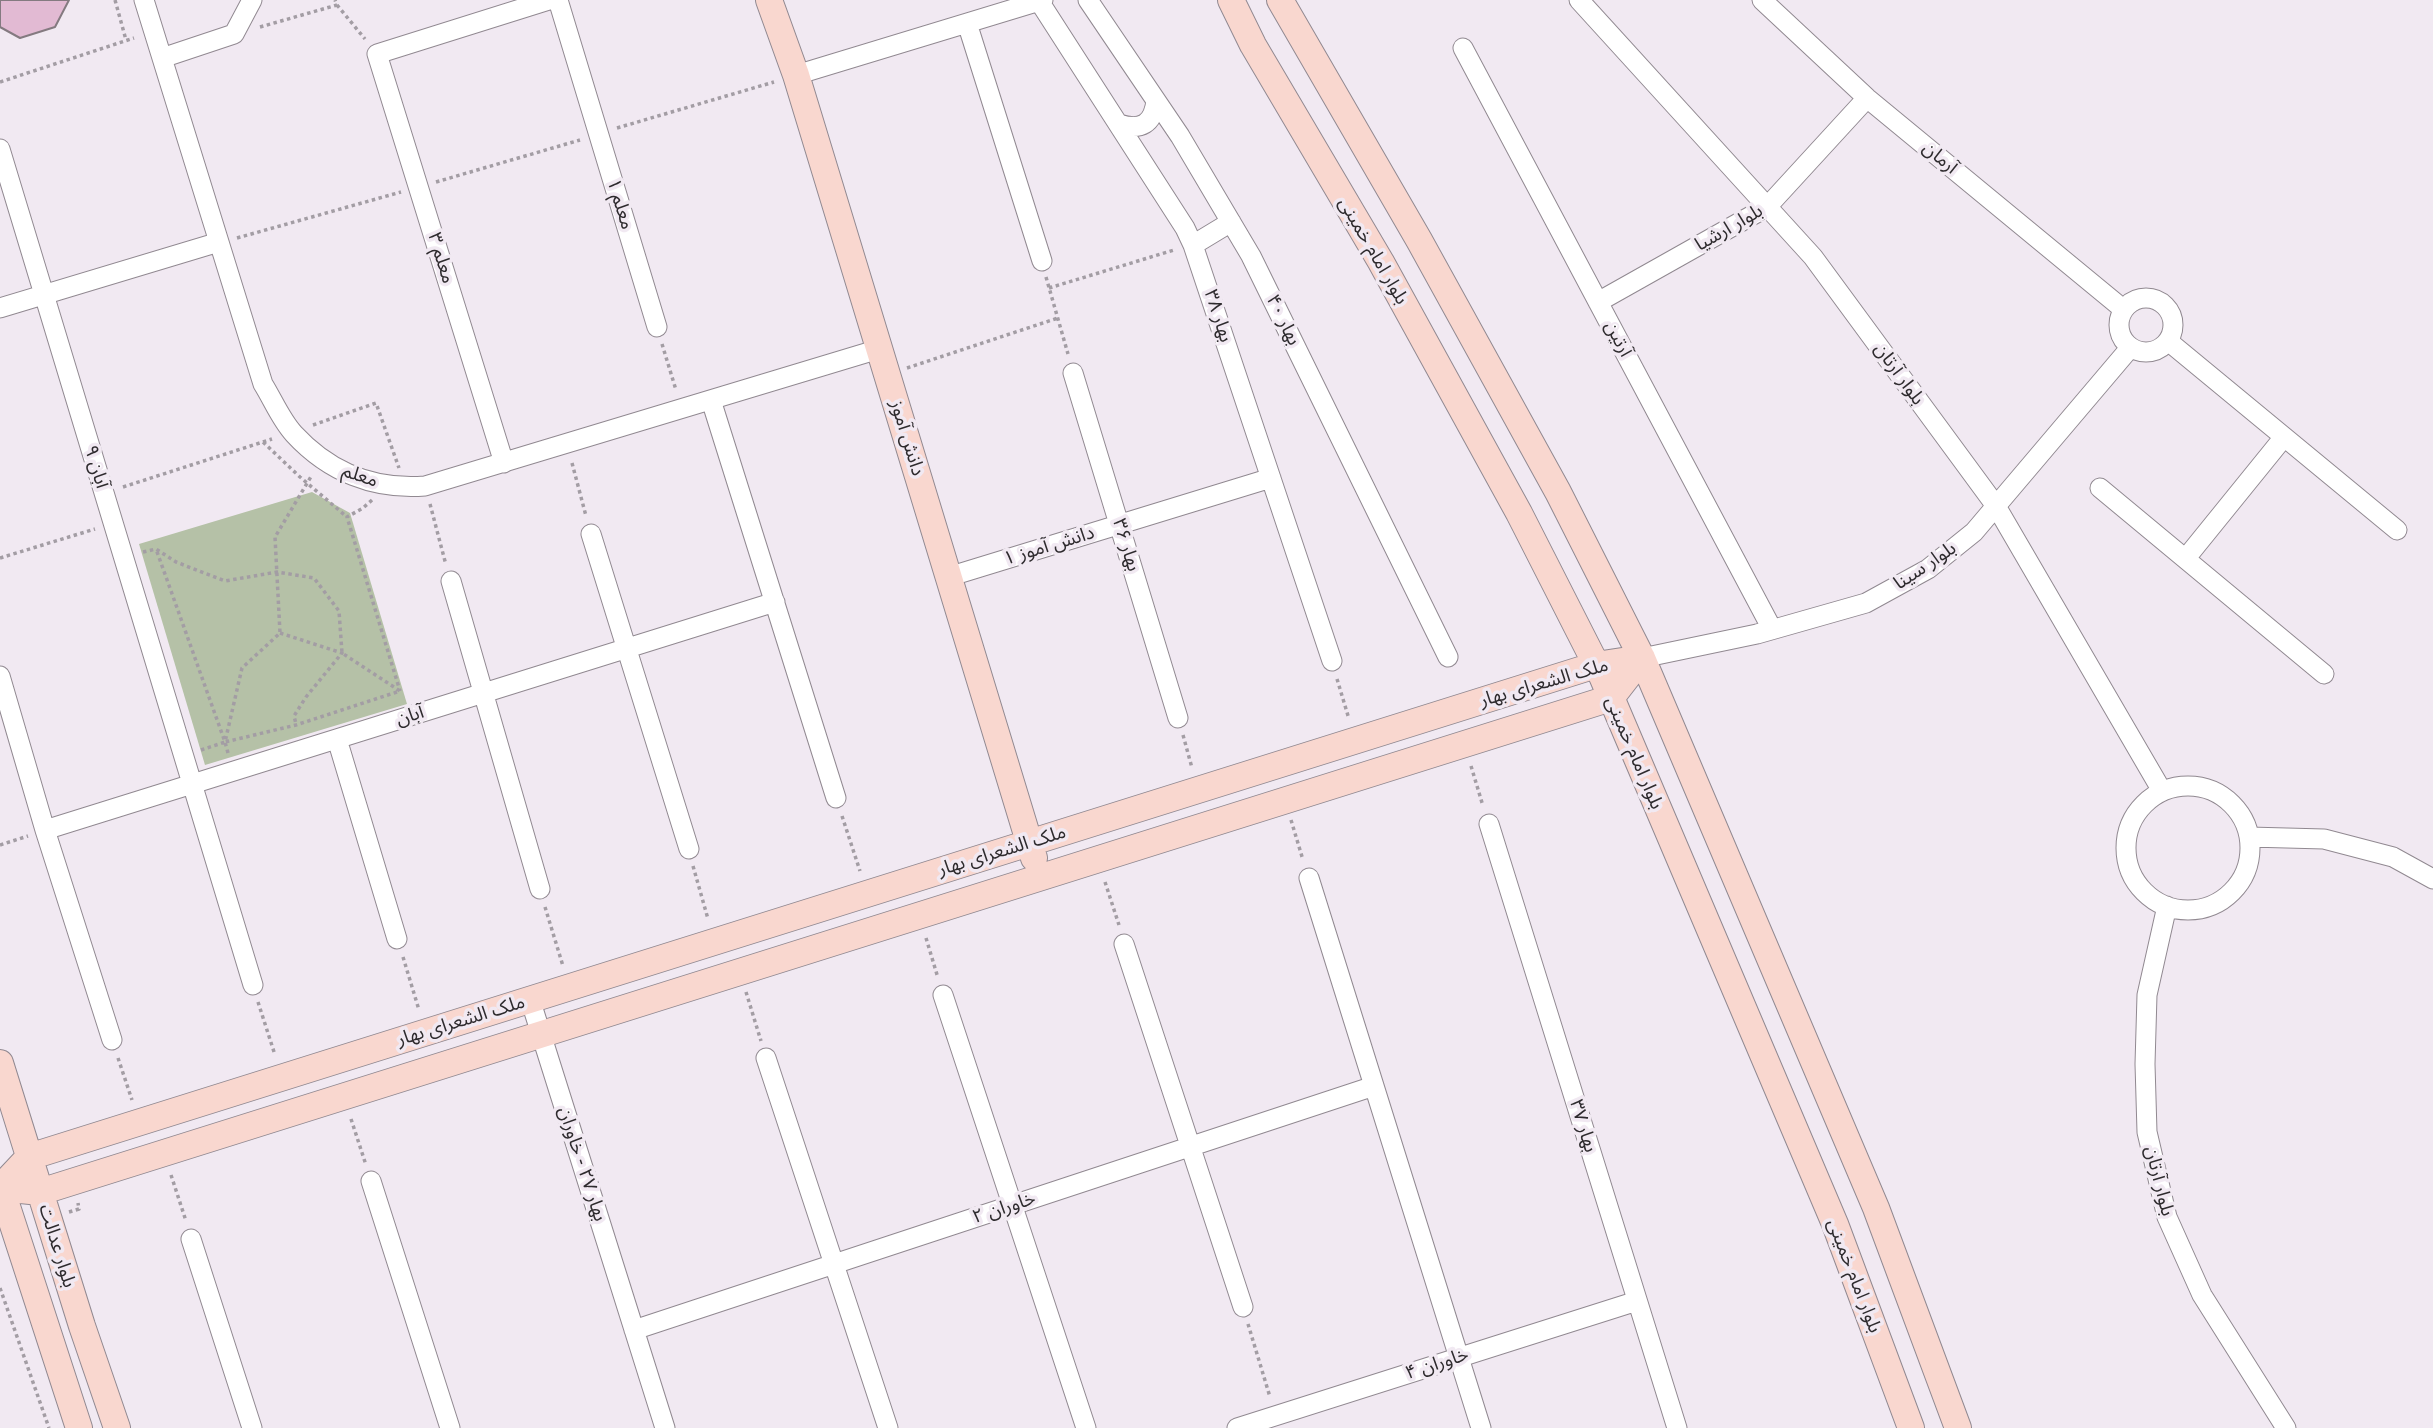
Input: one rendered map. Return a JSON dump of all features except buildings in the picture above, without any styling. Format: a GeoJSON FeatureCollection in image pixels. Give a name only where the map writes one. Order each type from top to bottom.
{"type":"FeatureCollection","features":[{"type":"Feature","properties":{"kind":"street","name":"معلم"},"geometry":{"type":"LineString","coordinates":[[144,0],[263,384],[292,433],[340,471],[374,484],[406,486],[504,463],[711,400],[883,362]]}},
{"type":"Feature","properties":{"kind":"street"},"geometry":{"type":"LineString","coordinates":[[162,58],[234,34],[252,0]]}},
{"type":"Feature","properties":{"kind":"street"},"geometry":{"type":"LineString","coordinates":[[377,54],[550,0]]}},
{"type":"Feature","properties":{"kind":"street","name":"معلم ۱"},"geometry":{"type":"LineString","coordinates":[[558,0],[657,327]]}},
{"type":"Feature","properties":{"kind":"street","name":"دانش آموز"},"geometry":{"type":"LineString","coordinates":[[769,0],[796,75],[1040,878]]}},
{"type":"Feature","properties":{"kind":"street","name":"بهار ۴۰"},"geometry":{"type":"LineString","coordinates":[[1088,0],[1156,101],[1257,268],[1448,657]]}},
{"type":"Feature","properties":{"kind":"street","name":"بلوار امام خمینی"},"geometry":{"type":"LineString","coordinates":[[1231,0],[1253,45],[1381,262],[1519,513],[1596,665],[1835,1224],[1911,1428]]}},
{"type":"Feature","properties":{"kind":"street"},"geometry":{"type":"LineString","coordinates":[[1280,0],[1419,240],[1558,492],[1642,658],[1876,1208],[1958,1428]]}},
{"type":"Feature","properties":{"kind":"street","name":"بلوار آرتان"},"geometry":{"type":"LineString","coordinates":[[1578,0],[1813,257],[1996,506],[2162,791]]}},
{"type":"Feature","properties":{"kind":"street","name":"آرمان"},"geometry":{"type":"LineString","coordinates":[[1762,0],[1867,98],[2123,309]]}},
{"type":"Feature","properties":{"kind":"street"},"geometry":{"type":"LineString","coordinates":[[796,75],[1041,1]]}},
{"type":"Feature","properties":{"kind":"street","name":"بهار ۳۸"},"geometry":{"type":"LineString","coordinates":[[1041,1],[1185,228],[1193,245],[1332,661]]}},
{"type":"Feature","properties":{"kind":"street"},"geometry":{"type":"LineString","coordinates":[[967,23],[1042,261]]}},
{"type":"Feature","properties":{"kind":"street","name":"آرتین"},"geometry":{"type":"LineString","coordinates":[[1463,48],[1772,629]]}},
{"type":"Feature","properties":{"kind":"street","name":"معلم ۳"},"geometry":{"type":"LineString","coordinates":[[377,54],[504,463]]}},
{"type":"Feature","properties":{"kind":"street","name":"بلوار ارشیا"},"geometry":{"type":"LineString","coordinates":[[1598,302],[1767,207],[1867,98]]}},
{"type":"Feature","properties":{"kind":"street"},"geometry":{"type":"LineString","coordinates":[[1119,124],[1132,128],[1145,124],[1154,114],[1156,101]]}},
{"type":"Feature","properties":{"kind":"street","name":"آبان ۹"},"geometry":{"type":"LineString","coordinates":[[0,149],[253,985]]}},
{"type":"Feature","properties":{"kind":"street"},"geometry":{"type":"LineString","coordinates":[[1193,245],[1231,222]]}},
{"type":"Feature","properties":{"kind":"street"},"geometry":{"type":"LineString","coordinates":[[0,308],[219,242]]}},
{"type":"Feature","properties":{"kind":"street"},"geometry":{"type":"LineString","coordinates":[[2141,298],[2162,303],[2173,320],[2172,335],[2168,341],[2150,352],[2143,353],[2130,348],[2119,330],[2123,309],[2141,298]]}},
{"type":"Feature","properties":{"kind":"street"},"geometry":{"type":"LineString","coordinates":[[2168,341],[2397,530]]}},
{"type":"Feature","properties":{"kind":"street","name":"بلوار سینا"},"geometry":{"type":"LineString","coordinates":[[1642,658],[1772,629],[1866,603],[1928,569],[1974,532],[2130,348]]}},
{"type":"Feature","properties":{"kind":"street","name":"بهار ۳۶"},"geometry":{"type":"LineString","coordinates":[[1073,373],[1178,718]]}},
{"type":"Feature","properties":{"kind":"street"},"geometry":{"type":"LineString","coordinates":[[711,400],[836,798]]}},
{"type":"Feature","properties":{"kind":"street"},"geometry":{"type":"LineString","coordinates":[[2186,558],[2284,437]]}},
{"type":"Feature","properties":{"kind":"street","name":"دانش آموز ۱"},"geometry":{"type":"LineString","coordinates":[[948,577],[1271,478]]}},
{"type":"Feature","properties":{"kind":"street"},"geometry":{"type":"LineString","coordinates":[[2100,488],[2324,674]]}},
{"type":"Feature","properties":{"kind":"street"},"geometry":{"type":"LineString","coordinates":[[591,534],[689,849]]}},
{"type":"Feature","properties":{"kind":"street"},"geometry":{"type":"LineString","coordinates":[[451,581],[540,889]]}},
{"type":"Feature","properties":{"kind":"street","name":"آبان"},"geometry":{"type":"LineString","coordinates":[[45,830],[775,603]]}},
{"type":"Feature","properties":{"kind":"street","name":"ملک الشعرای بهار"},"geometry":{"type":"LineString","coordinates":[[0,1187],[29,1157],[1596,665],[1642,658]]}},
{"type":"Feature","properties":{"kind":"street","name":"ملک الشعرای بهار"},"geometry":{"type":"LineString","coordinates":[[0,1187],[40,1192],[1611,698],[1642,658]]}},
{"type":"Feature","properties":{"kind":"street"},"geometry":{"type":"LineString","coordinates":[[0,677],[45,830],[112,1040]]}},
{"type":"Feature","properties":{"kind":"street"},"geometry":{"type":"LineString","coordinates":[[337,739],[397,939]]}},
{"type":"Feature","properties":{"kind":"street"},"geometry":{"type":"LineString","coordinates":[[2178,786],[2194,786],[2217,793],[2235,808],[2244,821],[2249,837],[2250,853],[2239,883],[2228,895],[2199,909],[2167,906],[2153,898],[2141,888],[2132,874],[2127,858],[2130,826],[2138,812],[2162,791],[2178,786]]}},
{"type":"Feature","properties":{"kind":"street","name":"بهار ۳۷"},"geometry":{"type":"LineString","coordinates":[[1489,824],[1677,1428]]}},
{"type":"Feature","properties":{"kind":"street"},"geometry":{"type":"LineString","coordinates":[[2249,837],[2324,839],[2393,857],[2433,879]]}},
{"type":"Feature","properties":{"kind":"street"},"geometry":{"type":"LineString","coordinates":[[1309,878],[1481,1428]]}},
{"type":"Feature","properties":{"kind":"street","name":"بلوار آرتان"},"geometry":{"type":"LineString","coordinates":[[2167,906],[2147,996],[2147,1132],[2167,1217],[2203,1295],[2286,1428]]}},
{"type":"Feature","properties":{"kind":"street"},"geometry":{"type":"LineString","coordinates":[[1124,944],[1243,1307]]}},
{"type":"Feature","properties":{"kind":"street"},"geometry":{"type":"LineString","coordinates":[[943,995],[1086,1428]]}},
{"type":"Feature","properties":{"kind":"street","name":"بهار ۲۷ - خاوران"},"geometry":{"type":"LineString","coordinates":[[530,999],[665,1428]]}},
{"type":"Feature","properties":{"kind":"street"},"geometry":{"type":"LineString","coordinates":[[766,1058],[888,1428]]}},
{"type":"Feature","properties":{"kind":"street","name":"بلوار عدالت"},"geometry":{"type":"LineString","coordinates":[[0,1063],[82,1326],[117,1428]]}},
{"type":"Feature","properties":{"kind":"street","name":"خاوران ۲"},"geometry":{"type":"LineString","coordinates":[[634,1330],[1374,1086]]}},
{"type":"Feature","properties":{"kind":"street"},"geometry":{"type":"LineString","coordinates":[[371,1181],[450,1428]]}},
{"type":"Feature","properties":{"kind":"street","name":"بلوار عدالت"},"geometry":{"type":"LineString","coordinates":[[0,1187],[79,1428]]}},
{"type":"Feature","properties":{"kind":"street"},"geometry":{"type":"LineString","coordinates":[[191,1239],[252,1428]]}},
{"type":"Feature","properties":{"kind":"street","name":"خاوران ۴"},"geometry":{"type":"LineString","coordinates":[[1237,1428],[1275,1422],[1459,1357],[1637,1301]]}},
{"type":"Feature","properties":{"kind":"path"},"geometry":{"type":"LineString","coordinates":[[115,0],[126,40]]}},
{"type":"Feature","properties":{"kind":"path"},"geometry":{"type":"LineString","coordinates":[[234,34],[336,3],[377,54]]}},
{"type":"Feature","properties":{"kind":"path"},"geometry":{"type":"LineString","coordinates":[[0,82],[154,31]]}},
{"type":"Feature","properties":{"kind":"path"},"geometry":{"type":"LineString","coordinates":[[219,242],[419,187]]}},
{"type":"Feature","properties":{"kind":"path"},"geometry":{"type":"LineString","coordinates":[[1049,288],[1193,245]]}},
{"type":"Feature","properties":{"kind":"path"},"geometry":{"type":"LineString","coordinates":[[1042,261],[1073,373]]}},
{"type":"Feature","properties":{"kind":"path"},"geometry":{"type":"LineString","coordinates":[[883,362],[1058,318]]}},
{"type":"Feature","properties":{"kind":"path"},"geometry":{"type":"LineString","coordinates":[[657,327],[681,409]]}},
{"type":"Feature","properties":{"kind":"path"},"geometry":{"type":"LineString","coordinates":[[104,493],[376,403],[406,486],[451,581]]}},
{"type":"Feature","properties":{"kind":"path"},"geometry":{"type":"LineString","coordinates":[[263,442],[347,517],[400,691]]}},
{"type":"Feature","properties":{"kind":"path"},"geometry":{"type":"LineString","coordinates":[[566,444],[591,534]]}},
{"type":"Feature","properties":{"kind":"path"},"geometry":{"type":"LineString","coordinates":[[280,633],[275,537],[322,458]]}},
{"type":"Feature","properties":{"kind":"path"},"geometry":{"type":"LineString","coordinates":[[347,517],[406,486]]}},
{"type":"Feature","properties":{"kind":"path"},"geometry":{"type":"LineString","coordinates":[[0,558],[113,524]]}},
{"type":"Feature","properties":{"kind":"path"},"geometry":{"type":"LineString","coordinates":[[156,549],[225,742],[233,772]]}},
{"type":"Feature","properties":{"kind":"path"},"geometry":{"type":"LineString","coordinates":[[123,556],[156,549],[176,562],[225,581],[277,572],[314,578],[339,611],[342,653],[306,697],[295,716],[296,725]]}},
{"type":"Feature","properties":{"kind":"path"},"geometry":{"type":"LineString","coordinates":[[280,633],[342,653],[400,691]]}},
{"type":"Feature","properties":{"kind":"path"},"geometry":{"type":"LineString","coordinates":[[225,742],[242,668],[280,633]]}},
{"type":"Feature","properties":{"kind":"path"},"geometry":{"type":"LineString","coordinates":[[1332,661],[1356,741]]}},
{"type":"Feature","properties":{"kind":"path"},"geometry":{"type":"LineString","coordinates":[[225,742],[296,725],[400,691]]}},
{"type":"Feature","properties":{"kind":"path"},"geometry":{"type":"LineString","coordinates":[[1178,718],[1199,790]]}},
{"type":"Feature","properties":{"kind":"path"},"geometry":{"type":"LineString","coordinates":[[1464,744],[1489,824]]}},
{"type":"Feature","properties":{"kind":"path"},"geometry":{"type":"LineString","coordinates":[[836,798],[867,893]]}},
{"type":"Feature","properties":{"kind":"path"},"geometry":{"type":"LineString","coordinates":[[1286,802],[1309,878]]}},
{"type":"Feature","properties":{"kind":"path"},"geometry":{"type":"LineString","coordinates":[[0,845],[45,830]]}},
{"type":"Feature","properties":{"kind":"path"},"geometry":{"type":"LineString","coordinates":[[689,849],[714,941]]}},
{"type":"Feature","properties":{"kind":"path"},"geometry":{"type":"LineString","coordinates":[[1098,860],[1124,944]]}},
{"type":"Feature","properties":{"kind":"path"},"geometry":{"type":"LineString","coordinates":[[540,889],[569,987]]}},
{"type":"Feature","properties":{"kind":"path"},"geometry":{"type":"LineString","coordinates":[[920,916],[943,995]]}},
{"type":"Feature","properties":{"kind":"path"},"geometry":{"type":"LineString","coordinates":[[397,939],[425,1032]]}},
{"type":"Feature","properties":{"kind":"path"},"geometry":{"type":"LineString","coordinates":[[740,973],[766,1058]]}},
{"type":"Feature","properties":{"kind":"path"},"geometry":{"type":"LineString","coordinates":[[253,985],[282,1077]]}},
{"type":"Feature","properties":{"kind":"path"},"geometry":{"type":"LineString","coordinates":[[112,1040],[140,1122]]}},
{"type":"Feature","properties":{"kind":"path"},"geometry":{"type":"LineString","coordinates":[[343,1097],[371,1181]]}},
{"type":"Feature","properties":{"kind":"path"},"geometry":{"type":"LineString","coordinates":[[164,1153],[191,1239]]}},
{"type":"Feature","properties":{"kind":"path"},"geometry":{"type":"LineString","coordinates":[[0,1288],[49,1428]]}},
{"type":"Feature","properties":{"kind":"path"},"geometry":{"type":"LineString","coordinates":[[1243,1307],[1275,1422]]}},
{"type":"Feature","properties":{"kind":"green space"},"geometry":{"type":"Polygon","coordinates":[[[312,492],[350,513],[407,704],[205,765],[139,544],[312,492]]]}}]}
